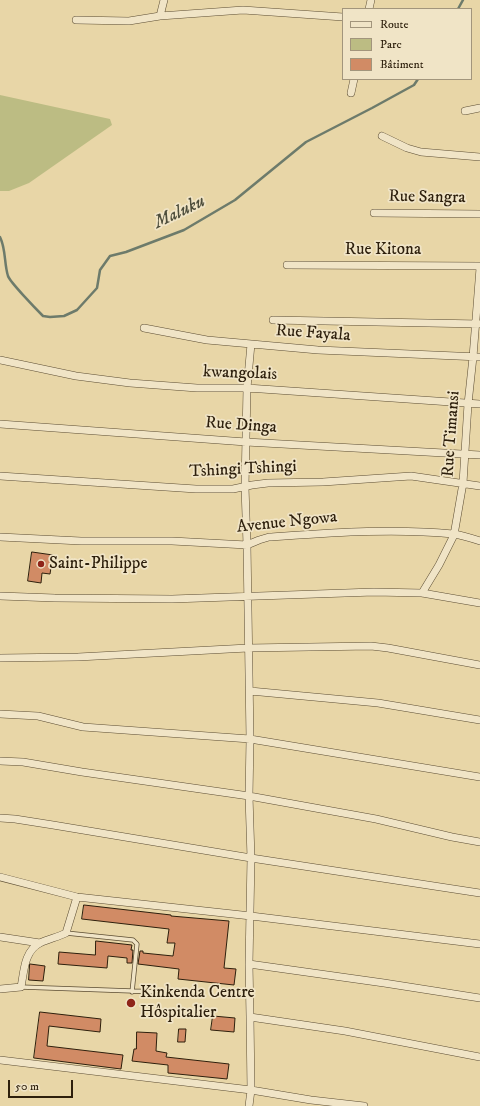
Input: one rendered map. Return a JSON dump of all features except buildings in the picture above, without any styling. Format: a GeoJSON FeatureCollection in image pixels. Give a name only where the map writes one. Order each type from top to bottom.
{"type":"FeatureCollection","features":[{"type":"Feature","properties":{"kind":"street"},"geometry":{"type":"LineString","coordinates":[[160,16],[164,0]]}},
{"type":"Feature","properties":{"kind":"street"},"geometry":{"type":"LineString","coordinates":[[76,20],[129,21],[160,16],[248,10],[342,17]]}},
{"type":"Feature","properties":{"kind":"street"},"geometry":{"type":"LineString","coordinates":[[351,93],[354,80]]}},
{"type":"Feature","properties":{"kind":"street"},"geometry":{"type":"LineString","coordinates":[[465,111],[480,108]]}},
{"type":"Feature","properties":{"kind":"street"},"geometry":{"type":"LineString","coordinates":[[382,136],[407,148],[421,152],[480,157]]}},
{"type":"Feature","properties":{"kind":"street","name":"Rue Sangra"},"geometry":{"type":"LineString","coordinates":[[374,213],[480,214]]}},
{"type":"Feature","properties":{"kind":"street","name":"Rue Kitona"},"geometry":{"type":"LineString","coordinates":[[287,265],[480,267]]}},
{"type":"Feature","properties":{"kind":"street","name":"Rue Timansi"},"geometry":{"type":"LineString","coordinates":[[422,592],[439,565],[454,534],[463,483],[468,404],[477,357],[480,267]]}},
{"type":"Feature","properties":{"kind":"street"},"geometry":{"type":"LineString","coordinates":[[273,320],[478,324]]}},
{"type":"Feature","properties":{"kind":"street","name":"Rue Fayala"},"geometry":{"type":"LineString","coordinates":[[144,328],[201,339],[318,350],[477,357]]}},
{"type":"Feature","properties":{"kind":"street"},"geometry":{"type":"LineString","coordinates":[[249,1106],[251,1090],[249,964],[251,858],[250,691],[245,487],[247,388],[251,344]]}},
{"type":"Feature","properties":{"kind":"street","name":"kwangolais"},"geometry":{"type":"LineString","coordinates":[[0,360],[76,376],[130,383],[197,388],[247,388],[480,404]]}},
{"type":"Feature","properties":{"kind":"street","name":"Rue Dinga"},"geometry":{"type":"LineString","coordinates":[[0,424],[246,442],[480,455]]}},
{"type":"Feature","properties":{"kind":"street","name":"Tshingi Tshingi"},"geometry":{"type":"LineString","coordinates":[[0,476],[196,489],[228,489],[268,483],[322,482],[410,476],[480,486]]}},
{"type":"Feature","properties":{"kind":"street","name":"Avenue Ngowa"},"geometry":{"type":"LineString","coordinates":[[0,537],[81,541],[172,541],[247,545],[269,538],[329,533],[394,531],[454,534],[480,541]]}},
{"type":"Feature","properties":{"kind":"street"},"geometry":{"type":"LineString","coordinates":[[0,596],[172,599],[374,592],[422,592],[480,604]]}},
{"type":"Feature","properties":{"kind":"street"},"geometry":{"type":"LineString","coordinates":[[0,658],[78,657],[248,648],[371,646],[480,665]]}},
{"type":"Feature","properties":{"kind":"street"},"geometry":{"type":"LineString","coordinates":[[250,691],[378,703],[480,720]]}},
{"type":"Feature","properties":{"kind":"street"},"geometry":{"type":"LineString","coordinates":[[0,714],[28,714],[83,727],[250,739],[480,777]]}},
{"type":"Feature","properties":{"kind":"street"},"geometry":{"type":"LineString","coordinates":[[0,761],[23,762],[250,796],[376,819],[480,842]]}},
{"type":"Feature","properties":{"kind":"street"},"geometry":{"type":"LineString","coordinates":[[0,818],[15,819],[251,858],[480,893]]}},
{"type":"Feature","properties":{"kind":"street"},"geometry":{"type":"LineString","coordinates":[[0,877],[77,898],[250,916],[480,944]]}},
{"type":"Feature","properties":{"kind":"street"},"geometry":{"type":"LineString","coordinates":[[0,989],[21,987],[27,958],[31,949],[40,943],[66,933],[77,898]]}},
{"type":"Feature","properties":{"kind":"street"},"geometry":{"type":"LineString","coordinates":[[0,938],[40,943]]}},
{"type":"Feature","properties":{"kind":"street"},"geometry":{"type":"LineString","coordinates":[[249,964],[480,998]]}},
{"type":"Feature","properties":{"kind":"street"},"geometry":{"type":"LineString","coordinates":[[250,1017],[345,1031],[480,1057]]}},
{"type":"Feature","properties":{"kind":"street"},"geometry":{"type":"LineString","coordinates":[[0,1060],[251,1090],[311,1100],[364,1106]]}},
{"type":"Feature","properties":{"kind":"lane"},"geometry":{"type":"LineString","coordinates":[[66,933],[133,940],[137,944],[132,992]]}},
{"type":"Feature","properties":{"kind":"lane"},"geometry":{"type":"LineString","coordinates":[[21,987],[160,992]]}},
{"type":"Feature","properties":{"kind":"green space"},"geometry":{"type":"Polygon","coordinates":[[[0,95],[110,119],[112,125],[29,183],[9,191],[0,191],[0,95]]]}},
{"type":"Feature","properties":{"kind":"waterway","name":"Maluku"},"geometry":{"type":"LineString","coordinates":[[459,8],[463,0]]}},
{"type":"Feature","properties":{"kind":"waterway","name":"Maluku"},"geometry":{"type":"LineString","coordinates":[[0,237],[8,276],[13,284],[43,316],[64,316],[77,310],[97,288],[100,270],[110,256],[126,252],[184,230],[235,200],[306,142],[414,85],[417,80]]}},
{"type":"Feature","properties":{"kind":"place","name":"Saint-Philippe"},"geometry":{"type":"Point","coordinates":[41,564]}},
{"type":"Feature","properties":{"kind":"place","name":"Kinkenda Centre Hôspitalier"},"geometry":{"type":"Point","coordinates":[131,1003]}}]}
